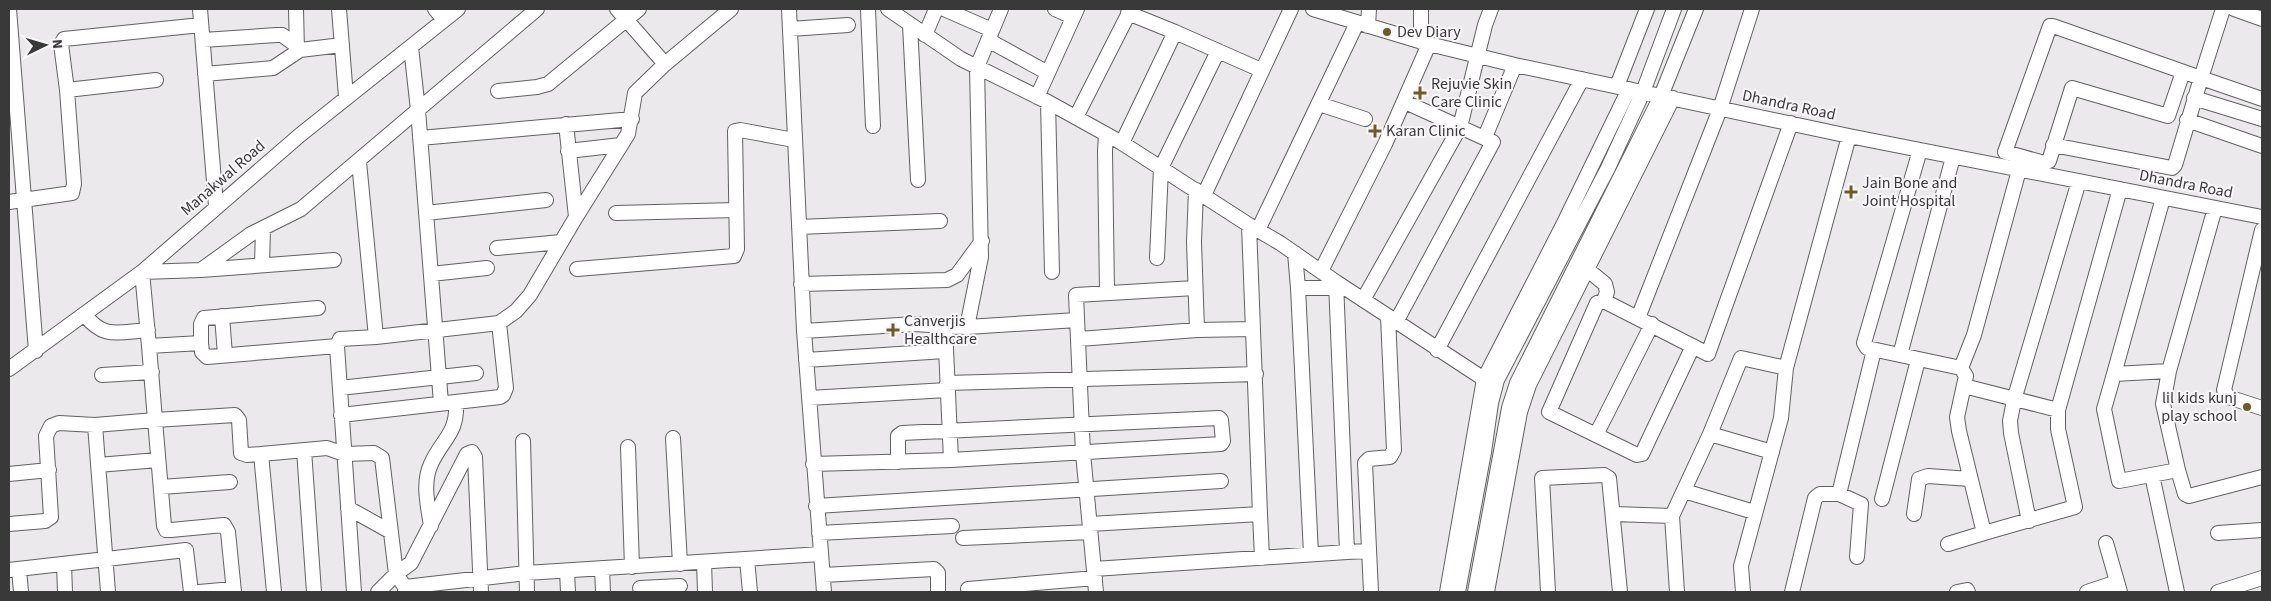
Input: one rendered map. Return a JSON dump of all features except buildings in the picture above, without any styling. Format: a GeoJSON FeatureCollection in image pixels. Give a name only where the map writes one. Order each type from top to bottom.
{"type":"FeatureCollection","features":[{"type":"Feature","properties":{"kind":"street"},"geometry":{"type":"LineString","coordinates":[[9,9],[16,201],[36,351]]}},
{"type":"Feature","properties":{"kind":"street"},"geometry":{"type":"LineString","coordinates":[[200,9],[216,206]]}},
{"type":"Feature","properties":{"kind":"street"},"geometry":{"type":"LineString","coordinates":[[205,74],[273,68],[282,64],[296,48],[296,9]]}},
{"type":"Feature","properties":{"kind":"street"},"geometry":{"type":"LineString","coordinates":[[339,9],[346,97]]}},
{"type":"Feature","properties":{"kind":"street"},"geometry":{"type":"LineString","coordinates":[[435,9],[444,20]]}},
{"type":"Feature","properties":{"kind":"street","name":"Manakwal Road"},"geometry":{"type":"LineString","coordinates":[[9,369],[142,272],[216,206],[346,97],[458,9]]}},
{"type":"Feature","properties":{"kind":"street"},"geometry":{"type":"LineString","coordinates":[[201,270],[243,239],[301,209],[359,162],[537,9]]}},
{"type":"Feature","properties":{"kind":"street"},"geometry":{"type":"LineString","coordinates":[[498,91],[548,84],[622,14],[639,9]]}},
{"type":"Feature","properties":{"kind":"street"},"geometry":{"type":"LineString","coordinates":[[354,592],[337,346],[340,340],[498,323],[516,311],[530,295],[576,217],[622,145],[628,134],[632,119],[635,93],[665,64],[730,9]]}},
{"type":"Feature","properties":{"kind":"street"},"geometry":{"type":"LineString","coordinates":[[789,9],[801,284],[816,506],[824,592]]}},
{"type":"Feature","properties":{"kind":"street"},"geometry":{"type":"LineString","coordinates":[[868,9],[874,126]]}},
{"type":"Feature","properties":{"kind":"street"},"geometry":{"type":"LineString","coordinates":[[888,9],[925,35],[977,67],[1042,99],[1122,143],[1294,253],[1321,272],[1335,285],[1363,300],[1484,379]]}},
{"type":"Feature","properties":{"kind":"street"},"geometry":{"type":"LineString","coordinates":[[925,35],[936,9]]}},
{"type":"Feature","properties":{"kind":"street"},"geometry":{"type":"LineString","coordinates":[[944,9],[990,35],[1048,72]]}},
{"type":"Feature","properties":{"kind":"street"},"geometry":{"type":"LineString","coordinates":[[967,327],[981,258],[982,241],[977,67],[1001,9]]}},
{"type":"Feature","properties":{"kind":"street"},"geometry":{"type":"LineString","coordinates":[[1052,272],[1042,99],[1048,72],[1075,13],[1055,9]]}},
{"type":"Feature","properties":{"kind":"street"},"geometry":{"type":"LineString","coordinates":[[1197,330],[1195,288],[1200,192],[1291,9]]}},
{"type":"Feature","properties":{"kind":"street","name":"Dhandra Road"},"geometry":{"type":"LineString","coordinates":[[1312,9],[1425,43],[1582,79],[1849,136],[2262,217]]}},
{"type":"Feature","properties":{"kind":"street"},"geometry":{"type":"LineString","coordinates":[[1262,558],[1253,329],[1253,228],[1363,25],[1369,9]]}},
{"type":"Feature","properties":{"kind":"street"},"geometry":{"type":"LineString","coordinates":[[1321,272],[1405,102],[1425,43],[1421,9]]}},
{"type":"Feature","properties":{"kind":"street"},"geometry":{"type":"LineString","coordinates":[[1363,300],[1460,127],[1477,56],[1492,9]]}},
{"type":"Feature","properties":{"kind":"street"},"geometry":{"type":"LineString","coordinates":[[1447,592],[1484,379],[1623,87],[1647,9]]}},
{"type":"Feature","properties":{"kind":"street"},"geometry":{"type":"LineString","coordinates":[[1458,592],[1484,452],[1491,403],[1498,380],[1604,175],[1643,92],[1674,9]]}},
{"type":"Feature","properties":{"kind":"street"},"geometry":{"type":"LineString","coordinates":[[1487,592],[1524,398],[1588,270],[1667,97],[1696,9]]}},
{"type":"Feature","properties":{"kind":"street"},"geometry":{"type":"LineString","coordinates":[[1638,318],[1720,109],[1752,9]]}},
{"type":"Feature","properties":{"kind":"street"},"geometry":{"type":"LineString","coordinates":[[2053,145],[2172,168],[2175,165],[2187,120],[2223,9]]}},
{"type":"Feature","properties":{"kind":"street"},"geometry":{"type":"LineString","coordinates":[[2234,9],[2262,19]]}},
{"type":"Feature","properties":{"kind":"street"},"geometry":{"type":"LineString","coordinates":[[1076,117],[1130,11],[1262,70]]}},
{"type":"Feature","properties":{"kind":"street"},"geometry":{"type":"LineString","coordinates":[[622,14],[665,64]]}},
{"type":"Feature","properties":{"kind":"street"},"geometry":{"type":"LineString","coordinates":[[16,201],[72,193],[74,184],[67,90],[61,44],[64,39],[201,25]]}},
{"type":"Feature","properties":{"kind":"street"},"geometry":{"type":"LineString","coordinates":[[790,30],[848,25]]}},
{"type":"Feature","properties":{"kind":"street"},"geometry":{"type":"LineString","coordinates":[[910,25],[918,180]]}},
{"type":"Feature","properties":{"kind":"street"},"geometry":{"type":"LineString","coordinates":[[2183,72],[2170,114],[2165,116],[2072,88],[2049,161],[2044,163],[2008,154],[2004,150],[2050,26],[2262,99]]}},
{"type":"Feature","properties":{"kind":"street"},"geometry":{"type":"LineString","coordinates":[[1122,143],[1175,32]]}},
{"type":"Feature","properties":{"kind":"street"},"geometry":{"type":"LineString","coordinates":[[203,40],[282,35],[296,48],[342,45]]}},
{"type":"Feature","properties":{"kind":"street"},"geometry":{"type":"LineString","coordinates":[[410,47],[418,110],[441,403]]}},
{"type":"Feature","properties":{"kind":"street"},"geometry":{"type":"LineString","coordinates":[[1157,258],[1161,168],[1218,51]]}},
{"type":"Feature","properties":{"kind":"street"},"geometry":{"type":"LineString","coordinates":[[1485,137],[1515,64]]}},
{"type":"Feature","properties":{"kind":"street"},"geometry":{"type":"LineString","coordinates":[[1437,350],[1582,79]]}},
{"type":"Feature","properties":{"kind":"street"},"geometry":{"type":"LineString","coordinates":[[67,90],[156,80]]}},
{"type":"Feature","properties":{"kind":"street"},"geometry":{"type":"LineString","coordinates":[[1475,592],[1509,408],[1517,383],[1667,97]]}},
{"type":"Feature","properties":{"kind":"street"},"geometry":{"type":"LineString","coordinates":[[2194,98],[2262,119]]}},
{"type":"Feature","properties":{"kind":"street"},"geometry":{"type":"LineString","coordinates":[[1371,592],[1366,460],[1390,457],[1394,450],[1392,320],[1493,144],[1491,140],[1485,137],[1405,102]]}},
{"type":"Feature","properties":{"kind":"street"},"geometry":{"type":"LineString","coordinates":[[1319,104],[1365,119]]}},
{"type":"Feature","properties":{"kind":"street"},"geometry":{"type":"LineString","coordinates":[[420,138],[632,119]]}},
{"type":"Feature","properties":{"kind":"street"},"geometry":{"type":"LineString","coordinates":[[2187,120],[2262,146]]}},
{"type":"Feature","properties":{"kind":"street"},"geometry":{"type":"LineString","coordinates":[[1693,346],[1642,454],[1637,455],[1549,412],[1597,303],[1604,301],[1652,324],[1693,346],[1705,353],[1709,352],[1791,123]]}},
{"type":"Feature","properties":{"kind":"street"},"geometry":{"type":"LineString","coordinates":[[566,124],[576,217]]}},
{"type":"Feature","properties":{"kind":"street"},"geometry":{"type":"LineString","coordinates":[[577,269],[734,256],[736,249],[735,131],[740,130],[794,140]]}},
{"type":"Feature","properties":{"kind":"street"},"geometry":{"type":"LineString","coordinates":[[1106,134],[1104,151],[1108,292]]}},
{"type":"Feature","properties":{"kind":"street"},"geometry":{"type":"LineString","coordinates":[[1743,592],[1741,566],[1784,402],[1786,368],[1849,136]]}},
{"type":"Feature","properties":{"kind":"street"},"geometry":{"type":"LineString","coordinates":[[568,151],[622,145]]}},
{"type":"Feature","properties":{"kind":"street"},"geometry":{"type":"LineString","coordinates":[[1920,150],[1864,344],[1874,350],[1961,368],[1966,376],[1957,417],[1984,533]]}},
{"type":"Feature","properties":{"kind":"street"},"geometry":{"type":"LineString","coordinates":[[1900,355],[1953,157]]}},
{"type":"Feature","properties":{"kind":"street"},"geometry":{"type":"LineString","coordinates":[[359,162],[376,337]]}},
{"type":"Feature","properties":{"kind":"street"},"geometry":{"type":"LineString","coordinates":[[1961,368],[1974,336],[2019,170]]}},
{"type":"Feature","properties":{"kind":"street"},"geometry":{"type":"LineString","coordinates":[[2029,521],[2010,421],[2014,400],[2079,181]]}},
{"type":"Feature","properties":{"kind":"street"},"geometry":{"type":"LineString","coordinates":[[1948,544],[2075,508],[2058,429],[2058,410],[2120,189]]}},
{"type":"Feature","properties":{"kind":"street"},"geometry":{"type":"LineString","coordinates":[[2163,198],[2104,410],[2119,481],[2178,470]]}},
{"type":"Feature","properties":{"kind":"street"},"geometry":{"type":"LineString","coordinates":[[426,213],[546,200]]}},
{"type":"Feature","properties":{"kind":"street"},"geometry":{"type":"LineString","coordinates":[[2215,208],[2169,371],[2163,412],[2185,494],[2189,496],[2262,477]]}},
{"type":"Feature","properties":{"kind":"street"},"geometry":{"type":"LineString","coordinates":[[616,213],[736,210]]}},
{"type":"Feature","properties":{"kind":"street"},"geometry":{"type":"LineString","coordinates":[[799,227],[940,221]]}},
{"type":"Feature","properties":{"kind":"street"},"geometry":{"type":"LineString","coordinates":[[262,265],[263,228]]}},
{"type":"Feature","properties":{"kind":"street"},"geometry":{"type":"LineString","coordinates":[[2262,230],[2224,390],[2228,397],[2262,408]]}},
{"type":"Feature","properties":{"kind":"street"},"geometry":{"type":"LineString","coordinates":[[801,284],[947,280],[957,275],[982,241]]}},
{"type":"Feature","properties":{"kind":"street"},"geometry":{"type":"LineString","coordinates":[[497,248],[562,242]]}},
{"type":"Feature","properties":{"kind":"street"},"geometry":{"type":"LineString","coordinates":[[1294,253],[1298,288],[1311,554]]}},
{"type":"Feature","properties":{"kind":"street"},"geometry":{"type":"LineString","coordinates":[[198,592],[234,591],[226,527],[219,525],[166,530],[164,526],[142,272],[201,270],[334,260]]}},
{"type":"Feature","properties":{"kind":"street"},"geometry":{"type":"LineString","coordinates":[[432,274],[487,268]]}},
{"type":"Feature","properties":{"kind":"street"},"geometry":{"type":"LineString","coordinates":[[1588,270],[1605,284],[1607,292],[1604,301]]}},
{"type":"Feature","properties":{"kind":"street"},"geometry":{"type":"LineString","coordinates":[[1298,288],[1335,285]]}},
{"type":"Feature","properties":{"kind":"street"},"geometry":{"type":"LineString","coordinates":[[1335,285],[1347,552]]}},
{"type":"Feature","properties":{"kind":"street"},"geometry":{"type":"LineString","coordinates":[[1095,580],[1081,424],[1076,295],[1195,288]]}},
{"type":"Feature","properties":{"kind":"street"},"geometry":{"type":"LineString","coordinates":[[318,308],[222,316],[202,320],[201,343],[204,355],[337,346]]}},
{"type":"Feature","properties":{"kind":"street"},"geometry":{"type":"LineString","coordinates":[[84,314],[92,325],[102,331],[148,330]]}},
{"type":"Feature","properties":{"kind":"street"},"geometry":{"type":"LineString","coordinates":[[222,316],[225,355]]}},
{"type":"Feature","properties":{"kind":"street"},"geometry":{"type":"LineString","coordinates":[[804,331],[915,324],[967,327],[1077,320]]}},
{"type":"Feature","properties":{"kind":"street"},"geometry":{"type":"LineString","coordinates":[[341,415],[504,395],[506,388],[498,323]]}},
{"type":"Feature","properties":{"kind":"street"},"geometry":{"type":"LineString","coordinates":[[1596,435],[1652,324]]}},
{"type":"Feature","properties":{"kind":"street"},"geometry":{"type":"LineString","coordinates":[[945,326],[948,430],[951,460]]}},
{"type":"Feature","properties":{"kind":"street"},"geometry":{"type":"LineString","coordinates":[[1079,339],[1197,330],[1253,329]]}},
{"type":"Feature","properties":{"kind":"street"},"geometry":{"type":"LineString","coordinates":[[149,346],[201,343]]}},
{"type":"Feature","properties":{"kind":"street"},"geometry":{"type":"LineString","coordinates":[[1839,494],[1874,350]]}},
{"type":"Feature","properties":{"kind":"street"},"geometry":{"type":"LineString","coordinates":[[806,360],[945,351]]}},
{"type":"Feature","properties":{"kind":"street"},"geometry":{"type":"LineString","coordinates":[[1677,592],[1672,516],[1710,434],[1741,358],[1786,368]]}},
{"type":"Feature","properties":{"kind":"street"},"geometry":{"type":"LineString","coordinates":[[1882,499],[1918,360]]}},
{"type":"Feature","properties":{"kind":"street"},"geometry":{"type":"LineString","coordinates":[[2114,374],[2169,371]]}},
{"type":"Feature","properties":{"kind":"street"},"geometry":{"type":"LineString","coordinates":[[102,375],[152,372]]}},
{"type":"Feature","properties":{"kind":"street"},"geometry":{"type":"LineString","coordinates":[[340,388],[476,373]]}},
{"type":"Feature","properties":{"kind":"street"},"geometry":{"type":"LineString","coordinates":[[809,398],[1080,378],[1256,374]]}},
{"type":"Feature","properties":{"kind":"street"},"geometry":{"type":"LineString","coordinates":[[1964,386],[2058,410]]}},
{"type":"Feature","properties":{"kind":"street"},"geometry":{"type":"LineString","coordinates":[[431,526],[427,493],[428,471],[454,426],[456,402]]}},
{"type":"Feature","properties":{"kind":"street"},"geometry":{"type":"LineString","coordinates":[[9,524],[45,521],[51,518],[46,436],[51,426],[59,424],[95,425],[235,415],[239,420],[241,453],[247,455],[327,448],[344,454],[374,453],[382,458],[396,574],[405,590],[526,573],[566,572],[821,554]]}},
{"type":"Feature","properties":{"kind":"street"},"geometry":{"type":"LineString","coordinates":[[813,464],[898,462],[951,460],[1221,444],[1223,442],[1221,420],[1219,418],[948,430],[899,434],[898,462]]}},
{"type":"Feature","properties":{"kind":"street"},"geometry":{"type":"LineString","coordinates":[[95,425],[108,592]]}},
{"type":"Feature","properties":{"kind":"street"},"geometry":{"type":"LineString","coordinates":[[1710,434],[1772,452]]}},
{"type":"Feature","properties":{"kind":"street"},"geometry":{"type":"LineString","coordinates":[[673,438],[680,564]]}},
{"type":"Feature","properties":{"kind":"street"},"geometry":{"type":"LineString","coordinates":[[523,441],[527,592]]}},
{"type":"Feature","properties":{"kind":"street"},"geometry":{"type":"LineString","coordinates":[[628,448],[636,567],[640,590],[680,586]]}},
{"type":"Feature","properties":{"kind":"street"},"geometry":{"type":"LineString","coordinates":[[304,450],[314,592]]}},
{"type":"Feature","properties":{"kind":"street"},"geometry":{"type":"LineString","coordinates":[[378,592],[396,574],[411,563],[466,454],[472,452],[475,457],[481,592]]}},
{"type":"Feature","properties":{"kind":"street"},"geometry":{"type":"LineString","coordinates":[[261,454],[274,592]]}},
{"type":"Feature","properties":{"kind":"street"},"geometry":{"type":"LineString","coordinates":[[98,465],[158,460]]}},
{"type":"Feature","properties":{"kind":"street"},"geometry":{"type":"LineString","coordinates":[[9,474],[49,470]]}},
{"type":"Feature","properties":{"kind":"street"},"geometry":{"type":"LineString","coordinates":[[2152,475],[2178,592]]}},
{"type":"Feature","properties":{"kind":"street"},"geometry":{"type":"LineString","coordinates":[[1548,592],[1542,478],[1607,476],[1614,514],[1620,592]]}},
{"type":"Feature","properties":{"kind":"street"},"geometry":{"type":"LineString","coordinates":[[1914,514],[1919,478],[1928,476],[1970,479]]}},
{"type":"Feature","properties":{"kind":"street"},"geometry":{"type":"LineString","coordinates":[[816,506],[1086,491],[1221,481]]}},
{"type":"Feature","properties":{"kind":"street"},"geometry":{"type":"LineString","coordinates":[[160,488],[230,482]]}},
{"type":"Feature","properties":{"kind":"street"},"geometry":{"type":"LineString","coordinates":[[453,482],[476,483]]}},
{"type":"Feature","properties":{"kind":"street"},"geometry":{"type":"LineString","coordinates":[[1684,491],[1754,512]]}},
{"type":"Feature","properties":{"kind":"street"},"geometry":{"type":"LineString","coordinates":[[1792,592],[1815,498],[1820,494],[1839,494],[1861,504],[1857,557]]}},
{"type":"Feature","properties":{"kind":"street"},"geometry":{"type":"LineString","coordinates":[[348,508],[391,532]]}},
{"type":"Feature","properties":{"kind":"street"},"geometry":{"type":"LineString","coordinates":[[963,538],[1260,514]]}},
{"type":"Feature","properties":{"kind":"street"},"geometry":{"type":"LineString","coordinates":[[1614,514],[1672,516]]}},
{"type":"Feature","properties":{"kind":"street"},"geometry":{"type":"LineString","coordinates":[[819,533],[952,526]]}},
{"type":"Feature","properties":{"kind":"street"},"geometry":{"type":"LineString","coordinates":[[184,529],[191,592]]}},
{"type":"Feature","properties":{"kind":"street"},"geometry":{"type":"LineString","coordinates":[[2218,533],[2262,530]]}},
{"type":"Feature","properties":{"kind":"street"},"geometry":{"type":"LineString","coordinates":[[2087,592],[2119,587],[2106,543]]}},
{"type":"Feature","properties":{"kind":"street"},"geometry":{"type":"LineString","coordinates":[[21,592],[14,569],[186,550]]}},
{"type":"Feature","properties":{"kind":"street"},"geometry":{"type":"LineString","coordinates":[[968,589],[1095,580],[1262,558],[1369,552]]}},
{"type":"Feature","properties":{"kind":"street"},"geometry":{"type":"LineString","coordinates":[[748,559],[750,592]]}},
{"type":"Feature","properties":{"kind":"street"},"geometry":{"type":"LineString","coordinates":[[704,562],[705,592]]}},
{"type":"Feature","properties":{"kind":"street"},"geometry":{"type":"LineString","coordinates":[[64,564],[65,592]]}},
{"type":"Feature","properties":{"kind":"street"},"geometry":{"type":"LineString","coordinates":[[602,568],[603,592]]}},
{"type":"Feature","properties":{"kind":"street"},"geometry":{"type":"LineString","coordinates":[[823,575],[934,569],[938,572],[938,592]]}},
{"type":"Feature","properties":{"kind":"street"},"geometry":{"type":"LineString","coordinates":[[566,572],[568,592]]}},
{"type":"Feature","properties":{"kind":"street"},"geometry":{"type":"LineString","coordinates":[[2218,592],[2262,578]]}},
{"type":"Feature","properties":{"kind":"street"},"geometry":{"type":"LineString","coordinates":[[1957,592],[1967,590],[1968,592]]}},
{"type":"Feature","properties":{"kind":"place","name":"Dev Diary"},"geometry":{"type":"Point","coordinates":[1387,32]}},
{"type":"Feature","properties":{"kind":"place","name":"Rejuvie Skin Care Clinic"},"geometry":{"type":"Point","coordinates":[1420,93]}},
{"type":"Feature","properties":{"kind":"place","name":"Karan Clinic"},"geometry":{"type":"Point","coordinates":[1375,131]}},
{"type":"Feature","properties":{"kind":"place","name":"Jain Bone and Joint Hospital"},"geometry":{"type":"Point","coordinates":[1851,192]}},
{"type":"Feature","properties":{"kind":"place","name":"Canverjis Healthcare"},"geometry":{"type":"Point","coordinates":[893,330]}},
{"type":"Feature","properties":{"kind":"place","name":"lil kids kunj play school"},"geometry":{"type":"Point","coordinates":[2247,407]}}]}
